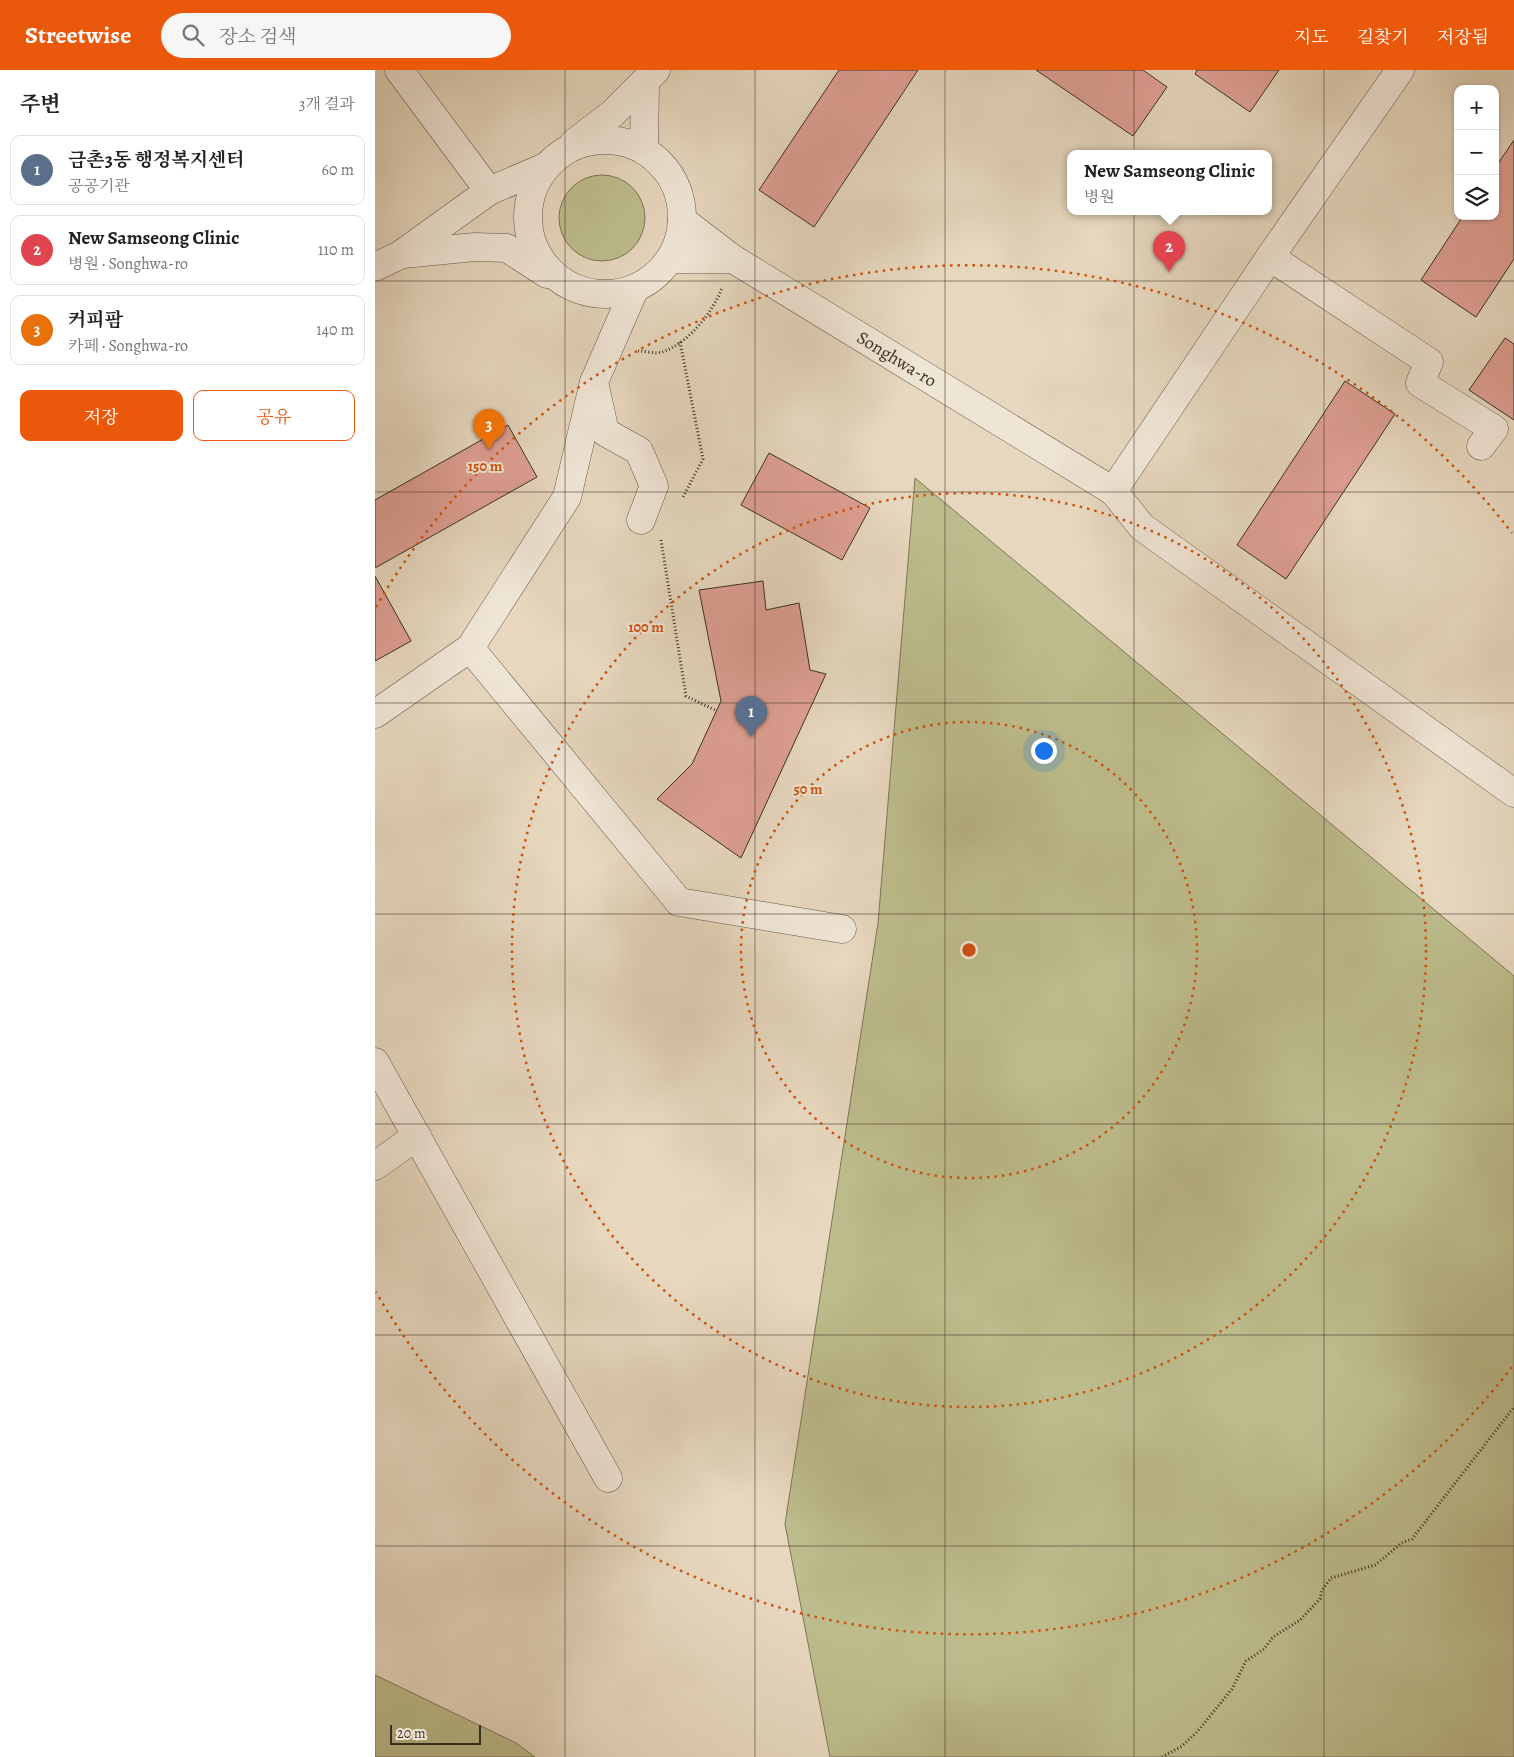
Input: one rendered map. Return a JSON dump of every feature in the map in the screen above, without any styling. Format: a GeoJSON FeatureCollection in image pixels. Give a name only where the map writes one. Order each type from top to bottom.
{"type":"FeatureCollection","features":[{"type":"Feature","properties":{"kind":"street"},"geometry":{"type":"LineString","coordinates":[[399,70],[489,191]]}},
{"type":"Feature","properties":{"kind":"street"},"geometry":{"type":"LineString","coordinates":[[1113,491],[1270,257],[1400,70]]}},
{"type":"Feature","properties":{"kind":"street"},"geometry":{"type":"LineString","coordinates":[[645,150],[651,77]]}},
{"type":"Feature","properties":{"kind":"street"},"geometry":{"type":"LineString","coordinates":[[557,280],[540,261],[529,239],[527,214],[532,189],[554,159],[612,114],[651,77]]}},
{"type":"Feature","properties":{"kind":"street"},"geometry":{"type":"LineString","coordinates":[[375,267],[400,255],[489,191],[582,143],[604,139],[625,142],[645,150],[661,163],[673,180],[680,199],[682,220],[679,240],[670,259],[655,278],[634,290],[608,296],[581,292],[557,280],[507,248],[475,247],[400,255]]}},
{"type":"Feature","properties":{"kind":"street","name":"Songhwa-ro"},"geometry":{"type":"LineString","coordinates":[[682,220],[733,259],[1113,491],[1143,527],[1514,793]]}},
{"type":"Feature","properties":{"kind":"street"},"geometry":{"type":"LineString","coordinates":[[1270,257],[1429,362],[1420,383],[1493,429],[1481,446]]}},
{"type":"Feature","properties":{"kind":"street"},"geometry":{"type":"LineString","coordinates":[[670,259],[733,259]]}},
{"type":"Feature","properties":{"kind":"street"},"geometry":{"type":"LineString","coordinates":[[375,714],[470,648],[567,497],[593,382],[634,290]]}},
{"type":"Feature","properties":{"kind":"street"},"geometry":{"type":"LineString","coordinates":[[593,382],[605,432],[639,451],[654,486],[641,520]]}},
{"type":"Feature","properties":{"kind":"street"},"geometry":{"type":"LineString","coordinates":[[470,648],[679,902],[843,929]]}},
{"type":"Feature","properties":{"kind":"street"},"geometry":{"type":"LineString","coordinates":[[375,1062],[608,1478]]}},
{"type":"Feature","properties":{"kind":"street"},"geometry":{"type":"LineString","coordinates":[[375,1166],[417,1136]]}},
{"type":"Feature","properties":{"kind":"path"},"geometry":{"type":"LineString","coordinates":[[632,350],[661,352],[681,342],[695,329],[717,299],[733,259]]}},
{"type":"Feature","properties":{"kind":"path"},"geometry":{"type":"LineString","coordinates":[[681,342],[703,459],[682,500]]}},
{"type":"Feature","properties":{"kind":"path"},"geometry":{"type":"LineString","coordinates":[[665,533],[661,541],[686,696],[717,711]]}},
{"type":"Feature","properties":{"kind":"path"},"geometry":{"type":"LineString","coordinates":[[1162,1757],[1182,1746],[1197,1732],[1232,1689],[1245,1661],[1264,1649],[1273,1637],[1300,1620],[1320,1599],[1322,1590],[1331,1578],[1375,1565],[1403,1542],[1412,1539],[1514,1408]]}},
{"type":"Feature","properties":{"kind":"shaded area"},"geometry":{"type":"Polygon","coordinates":[[[602,175],[626,182],[638,194],[645,218],[638,242],[626,254],[602,261],[578,254],[566,242],[559,218],[566,194],[578,182],[602,175]]]}},
{"type":"Feature","properties":{"kind":"shaded area"},"geometry":{"type":"Polygon","coordinates":[[[915,478],[1514,976],[1514,1757],[830,1757],[785,1524],[878,923],[915,478]]]}},
{"type":"Feature","properties":{"kind":"shaded area"},"geometry":{"type":"Polygon","coordinates":[[[375,1675],[516,1743],[535,1757],[375,1757],[375,1675]]]}},
{"type":"Feature","properties":{"kind":"building"},"geometry":{"type":"Polygon","coordinates":[[[839,70],[918,70],[814,227],[759,190],[839,70]]]}},
{"type":"Feature","properties":{"kind":"building"},"geometry":{"type":"Polygon","coordinates":[[[1036,70],[1143,70],[1167,87],[1133,136],[1036,70]]]}},
{"type":"Feature","properties":{"kind":"building"},"geometry":{"type":"Polygon","coordinates":[[[1197,70],[1279,70],[1250,112],[1195,74],[1197,70]]]}},
{"type":"Feature","properties":{"kind":"building"},"geometry":{"type":"Polygon","coordinates":[[[1514,140],[1514,259],[1476,317],[1421,280],[1460,220],[1499,220],[1499,162],[1514,140]]]}},
{"type":"Feature","properties":{"kind":"building"},"geometry":{"type":"Polygon","coordinates":[[[1505,338],[1514,344],[1514,420],[1469,390],[1505,338]]]}},
{"type":"Feature","properties":{"kind":"building"},"geometry":{"type":"Polygon","coordinates":[[[1345,381],[1395,414],[1286,579],[1237,545],[1345,381]]]}},
{"type":"Feature","properties":{"kind":"building"},"geometry":{"type":"Polygon","coordinates":[[[508,425],[537,477],[375,568],[375,500],[508,425]]]}},
{"type":"Feature","properties":{"kind":"building"},"geometry":{"type":"Polygon","coordinates":[[[769,453],[870,508],[842,560],[741,505],[769,453]]]}},
{"type":"Feature","properties":{"kind":"building"},"geometry":{"type":"Polygon","coordinates":[[[375,576],[411,641],[375,661],[375,576]]]}},
{"type":"Feature","properties":{"kind":"building"},"geometry":{"type":"Polygon","coordinates":[[[763,581],[766,610],[799,603],[810,670],[826,674],[741,858],[657,799],[692,764],[721,701],[699,590],[763,581]]]}},
{"type":"Feature","properties":{"kind":"place","name":"New Samseong Clinic"},"geometry":{"type":"Point","coordinates":[1169,272]}},
{"type":"Feature","properties":{"kind":"place","name":"커피팜"},"geometry":{"type":"Point","coordinates":[489,450]}},
{"type":"Feature","properties":{"kind":"place","name":"금촌3동 행정복지센터"},"geometry":{"type":"Point","coordinates":[751,737]}}]}
